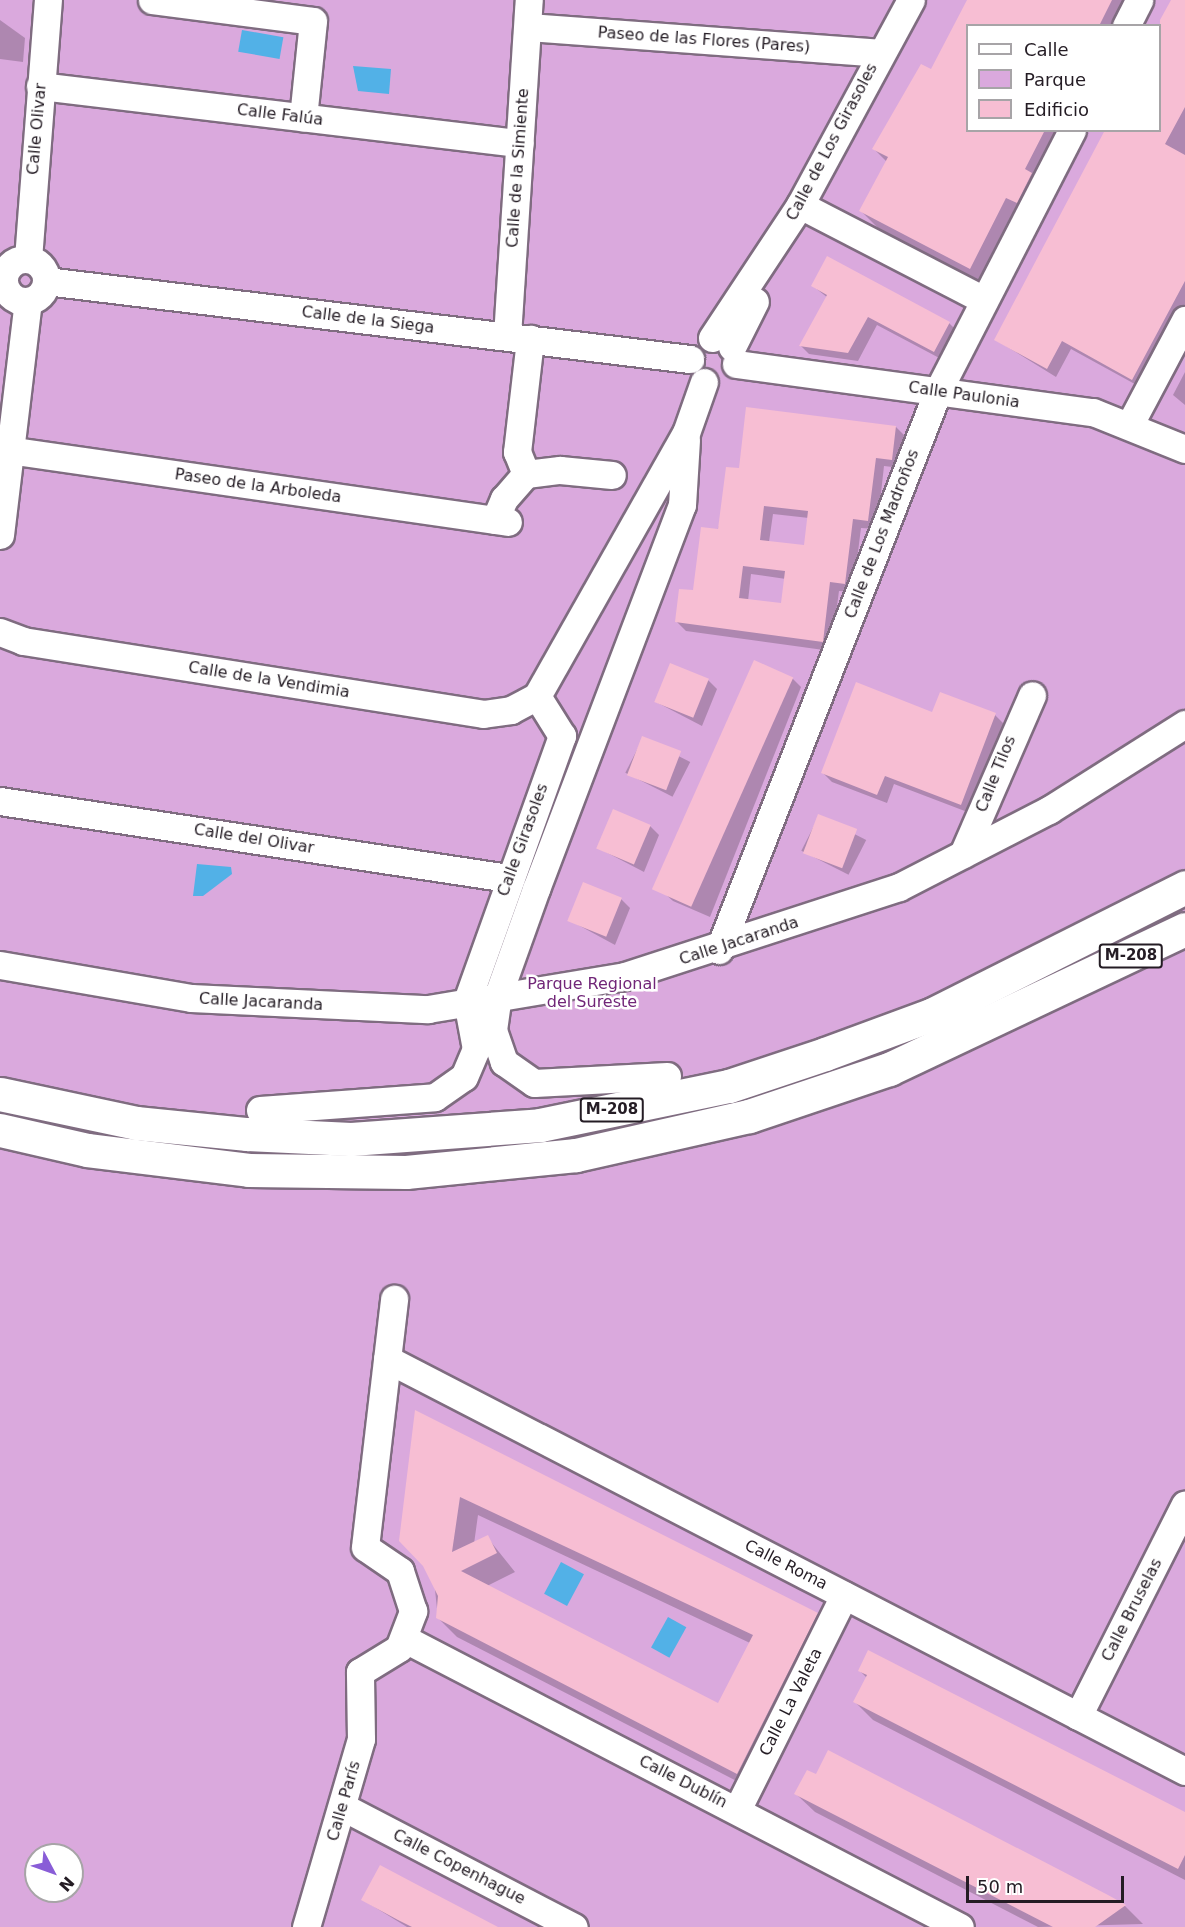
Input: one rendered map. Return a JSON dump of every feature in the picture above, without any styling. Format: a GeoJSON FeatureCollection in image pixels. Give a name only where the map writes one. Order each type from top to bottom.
{"type":"FeatureCollection","features":[{"type":"Feature","properties":{"kind":"main road","name":"M-208"},"geometry":{"type":"LineString","coordinates":[[0,1094],[136,1123],[247,1134],[351,1139],[540,1125],[729,1086],[825,1054],[933,1014],[1185,887]]}},
{"type":"Feature","properties":{"kind":"main road","name":"M-208"},"geometry":{"type":"LineString","coordinates":[[0,1130],[87,1150],[249,1170],[406,1172],[576,1155],[748,1116],[889,1069],[1185,929]]}},
{"type":"Feature","properties":{"kind":"street","name":"Calle Olivar"},"geometry":{"type":"LineString","coordinates":[[28,259],[48,0]]}},
{"type":"Feature","properties":{"kind":"street"},"geometry":{"type":"LineString","coordinates":[[152,0],[313,21],[303,117]]}},
{"type":"Feature","properties":{"kind":"street","name":"Calle de la Simiente"},"geometry":{"type":"LineString","coordinates":[[522,463],[519,338],[520,143],[529,0]]}},
{"type":"Feature","properties":{"kind":"street","name":"Calle de Los Girasoles"},"geometry":{"type":"LineString","coordinates":[[880,51],[898,0]]}},
{"type":"Feature","properties":{"kind":"street","name":"Calle de Los Girasoles"},"geometry":{"type":"LineString","coordinates":[[727,350],[783,234],[880,51],[911,0]]}},
{"type":"Feature","properties":{"kind":"street"},"geometry":{"type":"LineString","coordinates":[[1127,24],[1139,0]]}},
{"type":"Feature","properties":{"kind":"street","name":"Paseo de las Flores (Pares)"},"geometry":{"type":"LineString","coordinates":[[528,27],[880,51]]}},
{"type":"Feature","properties":{"kind":"street","name":"Calle Falúa"},"geometry":{"type":"LineString","coordinates":[[40,86],[520,143]]}},
{"type":"Feature","properties":{"kind":"street","name":"Calle de Los Madroños"},"geometry":{"type":"LineString","coordinates":[[719,950],[938,391],[1071,132]]}},
{"type":"Feature","properties":{"kind":"street"},"geometry":{"type":"LineString","coordinates":[[800,205],[984,300]]}},
{"type":"Feature","properties":{"kind":"street"},"geometry":{"type":"LineString","coordinates":[[0,535],[8,450],[42,267],[28,259],[12,263],[2,277],[11,296],[37,291]]}},
{"type":"Feature","properties":{"kind":"street","name":"Calle de la Siega"},"geometry":{"type":"LineString","coordinates":[[37,291],[519,338],[697,371]]}},
{"type":"Feature","properties":{"kind":"street"},"geometry":{"type":"LineString","coordinates":[[1130,424],[1185,320]]}},
{"type":"Feature","properties":{"kind":"street"},"geometry":{"type":"LineString","coordinates":[[695,347],[727,350],[721,382],[697,371],[695,347]]}},
{"type":"Feature","properties":{"kind":"street","name":"Calle Paulonia"},"geometry":{"type":"LineString","coordinates":[[727,350],[938,391],[1093,412],[1130,424],[1185,449]]}},
{"type":"Feature","properties":{"kind":"street","name":"Calle Girasoles"},"geometry":{"type":"LineString","coordinates":[[667,1076],[534,1083],[504,1062],[493,1030],[498,995],[589,746],[682,505],[686,433],[697,371]]}},
{"type":"Feature","properties":{"kind":"street","name":"Calle Girasoles"},"geometry":{"type":"LineString","coordinates":[[537,696],[686,433]]}},
{"type":"Feature","properties":{"kind":"street","name":"Paseo de la Arboleda"},"geometry":{"type":"LineString","coordinates":[[8,450],[501,521],[504,499],[522,463]]}},
{"type":"Feature","properties":{"kind":"street"},"geometry":{"type":"LineString","coordinates":[[522,463],[560,470],[612,475]]}},
{"type":"Feature","properties":{"kind":"street","name":"Calle de la Vendimia"},"geometry":{"type":"LineString","coordinates":[[0,632],[23,640],[483,714],[511,710],[537,696]]}},
{"type":"Feature","properties":{"kind":"street","name":"Calle Tilos"},"geometry":{"type":"LineString","coordinates":[[963,854],[1032,695]]}},
{"type":"Feature","properties":{"kind":"street"},"geometry":{"type":"LineString","coordinates":[[537,696],[562,736],[589,746]]}},
{"type":"Feature","properties":{"kind":"street","name":"Calle Jacaranda"},"geometry":{"type":"LineString","coordinates":[[0,965],[191,999],[428,1009],[498,995],[626,976],[719,950],[899,887],[1124,768],[1185,724]]}},
{"type":"Feature","properties":{"kind":"street","name":"Calle Girasoles"},"geometry":{"type":"LineString","coordinates":[[260,1110],[435,1097],[465,1077],[476,1049],[467,1001],[508,878],[562,736]]}},
{"type":"Feature","properties":{"kind":"street","name":"Calle del Olivar"},"geometry":{"type":"LineString","coordinates":[[0,801],[508,878]]}},
{"type":"Feature","properties":{"kind":"street"},"geometry":{"type":"LineString","coordinates":[[394,1299],[365,1547],[391,1560],[408,1583],[413,1611],[405,1639]]}},
{"type":"Feature","properties":{"kind":"street","name":"Calle Roma"},"geometry":{"type":"LineString","coordinates":[[387,1359],[1185,1771]]}},
{"type":"Feature","properties":{"kind":"street","name":"Calle Bruselas"},"geometry":{"type":"LineString","coordinates":[[1078,1716],[1185,1504]]}},
{"type":"Feature","properties":{"kind":"street","name":"Calle La Valeta"},"geometry":{"type":"LineString","coordinates":[[737,1810],[844,1595]]}},
{"type":"Feature","properties":{"kind":"street","name":"Calle París"},"geometry":{"type":"LineString","coordinates":[[306,1927],[343,1807],[360,1739],[360,1672],[382,1664],[405,1639]]}},
{"type":"Feature","properties":{"kind":"street","name":"Calle Dublín"},"geometry":{"type":"LineString","coordinates":[[405,1639],[960,1927]]}},
{"type":"Feature","properties":{"kind":"street","name":"Calle Copenhague"},"geometry":{"type":"LineString","coordinates":[[343,1807],[574,1927]]}},
{"type":"Feature","properties":{"kind":"green space","name":"Parque Regional del Sureste"},"geometry":{"type":"Polygon","coordinates":[[[0,0],[1185,0],[1185,1927],[0,1927],[0,0]]]}},
{"type":"Feature","properties":{"kind":"water"},"geometry":{"type":"Polygon","coordinates":[[[242,30],[283,37],[280,59],[238,52],[242,30]]]}},
{"type":"Feature","properties":{"kind":"water"},"geometry":{"type":"Polygon","coordinates":[[[353,66],[391,69],[389,94],[358,91],[353,66]]]}},
{"type":"Feature","properties":{"kind":"water"},"geometry":{"type":"Polygon","coordinates":[[[197,864],[231,867],[232,874],[203,896],[193,896],[197,864]]]}},
{"type":"Feature","properties":{"kind":"water"},"geometry":{"type":"Polygon","coordinates":[[[561,1562],[584,1574],[567,1606],[544,1594],[561,1562]]]}},
{"type":"Feature","properties":{"kind":"water"},"geometry":{"type":"Polygon","coordinates":[[[668,1617],[686,1627],[669,1658],[651,1648],[668,1617]]]}},
{"type":"Feature","properties":{"kind":"building"},"geometry":{"type":"Polygon","coordinates":[[[967,0],[1112,0],[1100,24],[966,24],[966,132],[1044,132],[1025,169],[1032,173],[1017,203],[1006,198],[970,269],[859,211],[888,157],[872,149],[921,64],[931,69],[967,0]]]}},
{"type":"Feature","properties":{"kind":"building"},"geometry":{"type":"Polygon","coordinates":[[[1171,0],[1185,0],[1185,107],[1165,144],[1185,155],[1185,281],[1132,380],[1062,341],[1047,369],[994,340],[1104,132],[1161,132],[1160,20],[1171,0]]]}},
{"type":"Feature","properties":{"kind":"building"},"geometry":{"type":"Polygon","coordinates":[[[827,256],[950,322],[934,352],[868,317],[848,353],[799,346],[827,295],[811,286],[827,256]]]}},
{"type":"Feature","properties":{"kind":"building"},"geometry":{"type":"Polygon","coordinates":[[[746,407],[896,426],[892,460],[876,458],[868,521],[853,519],[845,584],[830,582],[823,642],[675,622],[679,589],[693,590],[701,527],[718,529],[726,467],[739,468],[746,407]],[[764,506],[760,540],[804,545],[808,511],[764,506]],[[743,566],[739,598],[781,603],[785,571],[743,566]]]}},
{"type":"Feature","properties":{"kind":"building"},"geometry":{"type":"Polygon","coordinates":[[[754,660],[793,677],[691,907],[652,889],[754,660]]]}},
{"type":"Feature","properties":{"kind":"building"},"geometry":{"type":"Polygon","coordinates":[[[670,663],[709,679],[693,718],[654,702],[670,663]]]}},
{"type":"Feature","properties":{"kind":"building"},"geometry":{"type":"Polygon","coordinates":[[[856,682],[932,712],[940,692],[996,713],[961,805],[885,776],[877,795],[821,773],[856,682]]]}},
{"type":"Feature","properties":{"kind":"building"},"geometry":{"type":"Polygon","coordinates":[[[642,736],[681,751],[666,790],[627,775],[642,736]]]}},
{"type":"Feature","properties":{"kind":"building"},"geometry":{"type":"Polygon","coordinates":[[[613,809],[651,825],[634,865],[596,849],[613,809]]]}},
{"type":"Feature","properties":{"kind":"building"},"geometry":{"type":"Polygon","coordinates":[[[818,814],[857,829],[842,868],[803,853],[818,814]]]}},
{"type":"Feature","properties":{"kind":"building"},"geometry":{"type":"Polygon","coordinates":[[[583,882],[622,898],[606,937],[567,921],[583,882]]]}},
{"type":"Feature","properties":{"kind":"building"},"geometry":{"type":"Polygon","coordinates":[[[415,1410],[818,1613],[737,1774],[436,1618],[438,1596],[423,1566],[399,1541],[415,1410]],[[460,1497],[452,1552],[488,1535],[497,1553],[461,1571],[718,1703],[753,1635],[460,1497]]]}},
{"type":"Feature","properties":{"kind":"building"},"geometry":{"type":"Polygon","coordinates":[[[868,1650],[1185,1812],[1185,1855],[1178,1869],[853,1702],[867,1675],[858,1671],[868,1650]]]}},
{"type":"Feature","properties":{"kind":"building"},"geometry":{"type":"Polygon","coordinates":[[[828,1750],[1126,1905],[1095,1927],[1053,1927],[794,1794],[807,1770],[816,1774],[828,1750]]]}},
{"type":"Feature","properties":{"kind":"building"},"geometry":{"type":"Polygon","coordinates":[[[380,1865],[498,1927],[412,1927],[398,1920],[361,1900],[380,1865]]]}}]}
